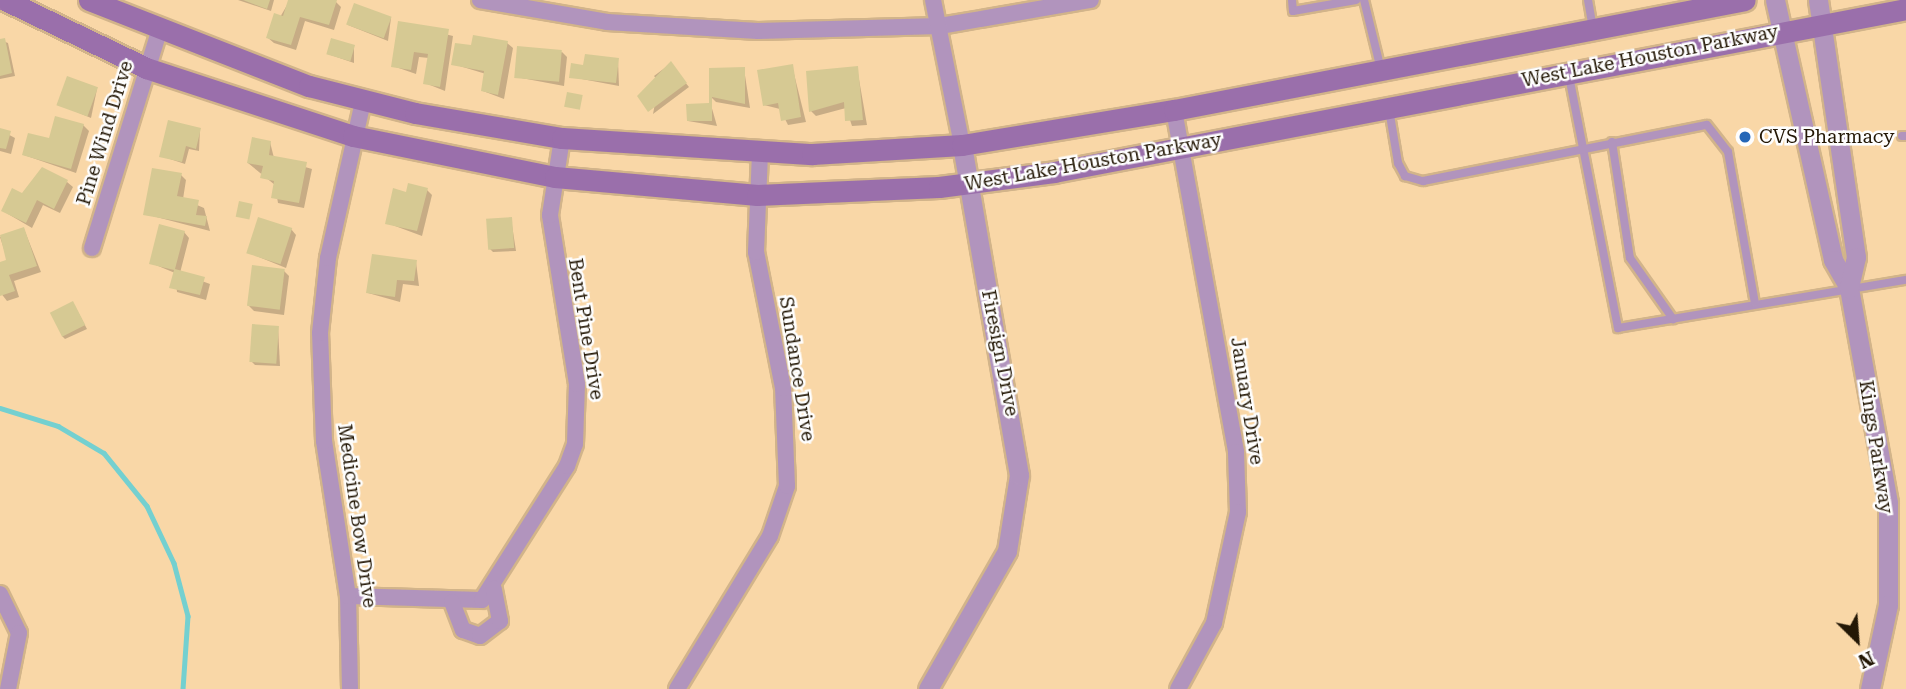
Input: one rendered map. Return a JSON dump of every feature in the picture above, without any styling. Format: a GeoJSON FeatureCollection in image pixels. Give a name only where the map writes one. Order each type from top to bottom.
{"type":"FeatureCollection","features":[{"type":"Feature","properties":{"kind":"main road","name":"West Lake Houston Parkway"},"geometry":{"type":"LineString","coordinates":[[5,0],[146,68],[353,136],[555,177],[757,195],[969,184],[1181,148],[1779,31],[1906,9]]}},
{"type":"Feature","properties":{"kind":"main road","name":"West Lake Houston Parkway"},"geometry":{"type":"LineString","coordinates":[[89,0],[159,30],[363,101],[562,138],[760,153],[962,145],[1174,110],[1745,0]]}},
{"type":"Feature","properties":{"kind":"main road"},"geometry":{"type":"LineString","coordinates":[[1381,70],[1388,106]]}},
{"type":"Feature","properties":{"kind":"street"},"geometry":{"type":"LineString","coordinates":[[480,0],[684,29],[940,26],[1091,0]]}},
{"type":"Feature","properties":{"kind":"street","name":"Firesign Drive"},"geometry":{"type":"LineString","coordinates":[[928,689],[1007,551],[1016,519],[1017,440],[933,0]]}},
{"type":"Feature","properties":{"kind":"street","name":"Kings Parkway"},"geometry":{"type":"LineString","coordinates":[[1775,0],[1779,31],[1833,260],[1849,288],[1888,503],[1888,605],[1870,689]]}},
{"type":"Feature","properties":{"kind":"street","name":"Kings Parkway"},"geometry":{"type":"LineString","coordinates":[[1818,0],[1856,257],[1849,288]]}},
{"type":"Feature","properties":{"kind":"street","name":"Pine Wind Drive"},"geometry":{"type":"LineString","coordinates":[[92,248],[159,30]]}},
{"type":"Feature","properties":{"kind":"street","name":"Medicine Bow Drive"},"geometry":{"type":"LineString","coordinates":[[350,689],[348,596],[324,441],[320,333],[328,258],[353,136],[363,101]]}},
{"type":"Feature","properties":{"kind":"street","name":"January Drive"},"geometry":{"type":"LineString","coordinates":[[1174,110],[1236,452],[1238,512],[1214,623],[1178,689]]}},
{"type":"Feature","properties":{"kind":"street","name":"Bent Pine Drive"},"geometry":{"type":"LineString","coordinates":[[494,590],[575,444],[577,384],[551,247],[555,177],[562,138]]}},
{"type":"Feature","properties":{"kind":"street","name":"Sundance Drive"},"geometry":{"type":"LineString","coordinates":[[677,689],[775,527],[787,486],[783,388],[756,252],[760,153]]}},
{"type":"Feature","properties":{"kind":"street"},"geometry":{"type":"LineString","coordinates":[[348,596],[452,602],[482,600],[494,590],[500,621],[480,636],[463,630],[452,602]]}},
{"type":"Feature","properties":{"kind":"street"},"geometry":{"type":"LineString","coordinates":[[0,594],[19,633],[8,689]]}},
{"type":"Feature","properties":{"kind":"lane"},"geometry":{"type":"LineString","coordinates":[[1292,0],[1293,11],[1356,0]]}},
{"type":"Feature","properties":{"kind":"lane"},"geometry":{"type":"LineString","coordinates":[[1364,0],[1381,70]]}},
{"type":"Feature","properties":{"kind":"lane"},"geometry":{"type":"LineString","coordinates":[[1588,0],[1593,29]]}},
{"type":"Feature","properties":{"kind":"lane"},"geometry":{"type":"LineString","coordinates":[[1568,73],[1618,328],[1755,303],[1906,280]]}},
{"type":"Feature","properties":{"kind":"lane"},"geometry":{"type":"LineString","coordinates":[[1388,106],[1398,163],[1405,176],[1423,181],[1699,125],[1717,130],[1728,152],[1755,303]]}},
{"type":"Feature","properties":{"kind":"lane"},"geometry":{"type":"LineString","coordinates":[[1612,142],[1630,258],[1673,319]]}},
{"type":"Feature","properties":{"kind":"building"},"geometry":{"type":"Polygon","coordinates":[[[243,0],[270,0],[267,9],[243,0]]]}},
{"type":"Feature","properties":{"kind":"building"},"geometry":{"type":"Polygon","coordinates":[[[288,0],[337,0],[329,25],[300,17],[291,45],[266,38],[274,13],[283,16],[288,0]]]}},
{"type":"Feature","properties":{"kind":"building"},"geometry":{"type":"Polygon","coordinates":[[[354,3],[392,17],[384,38],[346,25],[354,3]]]}},
{"type":"Feature","properties":{"kind":"building"},"geometry":{"type":"Polygon","coordinates":[[[398,21],[449,29],[440,87],[423,84],[428,54],[414,52],[411,70],[391,67],[398,21]]]}},
{"type":"Feature","properties":{"kind":"building"},"geometry":{"type":"Polygon","coordinates":[[[473,35],[508,41],[498,95],[481,91],[484,71],[451,65],[455,43],[471,45],[473,35]]]}},
{"type":"Feature","properties":{"kind":"building"},"geometry":{"type":"Polygon","coordinates":[[[5,38],[12,73],[0,76],[0,39],[5,38]]]}},
{"type":"Feature","properties":{"kind":"building"},"geometry":{"type":"Polygon","coordinates":[[[331,38],[355,45],[350,61],[326,54],[331,38]]]}},
{"type":"Feature","properties":{"kind":"building"},"geometry":{"type":"Polygon","coordinates":[[[517,46],[562,50],[559,82],[514,78],[517,46]]]}},
{"type":"Feature","properties":{"kind":"building"},"geometry":{"type":"Polygon","coordinates":[[[585,54],[619,58],[616,83],[569,78],[571,63],[583,65],[585,54]]]}},
{"type":"Feature","properties":{"kind":"building"},"geometry":{"type":"Polygon","coordinates":[[[671,61],[687,83],[648,112],[637,96],[671,61]]]}},
{"type":"Feature","properties":{"kind":"building"},"geometry":{"type":"Polygon","coordinates":[[[793,64],[801,117],[781,121],[778,103],[763,106],[757,70],[793,64]]]}},
{"type":"Feature","properties":{"kind":"building"},"geometry":{"type":"Polygon","coordinates":[[[858,66],[863,120],[845,121],[844,102],[809,112],[806,71],[858,66]]]}},
{"type":"Feature","properties":{"kind":"building"},"geometry":{"type":"Polygon","coordinates":[[[745,67],[745,104],[712,97],[712,121],[687,121],[686,104],[709,103],[709,68],[745,67]]]}},
{"type":"Feature","properties":{"kind":"building"},"geometry":{"type":"Polygon","coordinates":[[[67,76],[98,87],[87,116],[56,105],[67,76]]]}},
{"type":"Feature","properties":{"kind":"building"},"geometry":{"type":"Polygon","coordinates":[[[567,92],[583,95],[580,110],[564,107],[567,92]]]}},
{"type":"Feature","properties":{"kind":"building"},"geometry":{"type":"Polygon","coordinates":[[[55,116],[84,124],[71,169],[22,155],[28,133],[49,138],[55,116]]]}},
{"type":"Feature","properties":{"kind":"building"},"geometry":{"type":"Polygon","coordinates":[[[168,120],[201,128],[196,149],[186,146],[182,162],[159,157],[168,120]]]}},
{"type":"Feature","properties":{"kind":"building"},"geometry":{"type":"Polygon","coordinates":[[[0,128],[11,131],[6,149],[0,148],[0,128]]]}},
{"type":"Feature","properties":{"kind":"building"},"geometry":{"type":"Polygon","coordinates":[[[252,137],[271,141],[269,155],[307,162],[299,203],[271,198],[274,181],[260,178],[263,166],[247,163],[252,137]]]}},
{"type":"Feature","properties":{"kind":"building"},"geometry":{"type":"Polygon","coordinates":[[[42,167],[68,180],[54,209],[37,200],[26,223],[1,211],[12,188],[22,193],[42,167]]]}},
{"type":"Feature","properties":{"kind":"building"},"geometry":{"type":"Polygon","coordinates":[[[152,168],[182,173],[177,196],[199,200],[196,215],[207,216],[205,226],[143,215],[152,168]]]}},
{"type":"Feature","properties":{"kind":"building"},"geometry":{"type":"Polygon","coordinates":[[[408,183],[428,188],[417,231],[385,224],[393,188],[406,192],[408,183]]]}},
{"type":"Feature","properties":{"kind":"building"},"geometry":{"type":"Polygon","coordinates":[[[239,201],[253,204],[249,220],[236,217],[239,201]]]}},
{"type":"Feature","properties":{"kind":"building"},"geometry":{"type":"Polygon","coordinates":[[[258,217],[292,228],[280,264],[246,253],[258,217]]]}},
{"type":"Feature","properties":{"kind":"building"},"geometry":{"type":"Polygon","coordinates":[[[512,217],[514,248],[488,250],[486,219],[512,217]]]}},
{"type":"Feature","properties":{"kind":"building"},"geometry":{"type":"Polygon","coordinates":[[[159,224],[185,231],[175,269],[205,277],[200,295],[169,288],[174,270],[149,264],[159,224]]]}},
{"type":"Feature","properties":{"kind":"building"},"geometry":{"type":"Polygon","coordinates":[[[24,227],[37,266],[9,275],[15,291],[0,296],[0,262],[6,260],[0,235],[24,227]]]}},
{"type":"Feature","properties":{"kind":"building"},"geometry":{"type":"Polygon","coordinates":[[[372,254],[417,260],[414,281],[397,280],[395,297],[366,293],[372,254]]]}},
{"type":"Feature","properties":{"kind":"building"},"geometry":{"type":"Polygon","coordinates":[[[252,265],[285,269],[280,310],[247,306],[252,265]]]}},
{"type":"Feature","properties":{"kind":"building"},"geometry":{"type":"Polygon","coordinates":[[[73,301],[85,325],[62,337],[50,313],[73,301]]]}},
{"type":"Feature","properties":{"kind":"building"},"geometry":{"type":"Polygon","coordinates":[[[252,324],[279,326],[276,364],[249,362],[252,324]]]}},
{"type":"Feature","properties":{"kind":"waterway"},"geometry":{"type":"LineString","coordinates":[[0,408],[58,426],[104,453],[147,506],[174,563],[188,616],[183,689]]}},
{"type":"Feature","properties":{"kind":"place","name":"CVS Pharmacy"},"geometry":{"type":"Point","coordinates":[1745,137]}}]}
